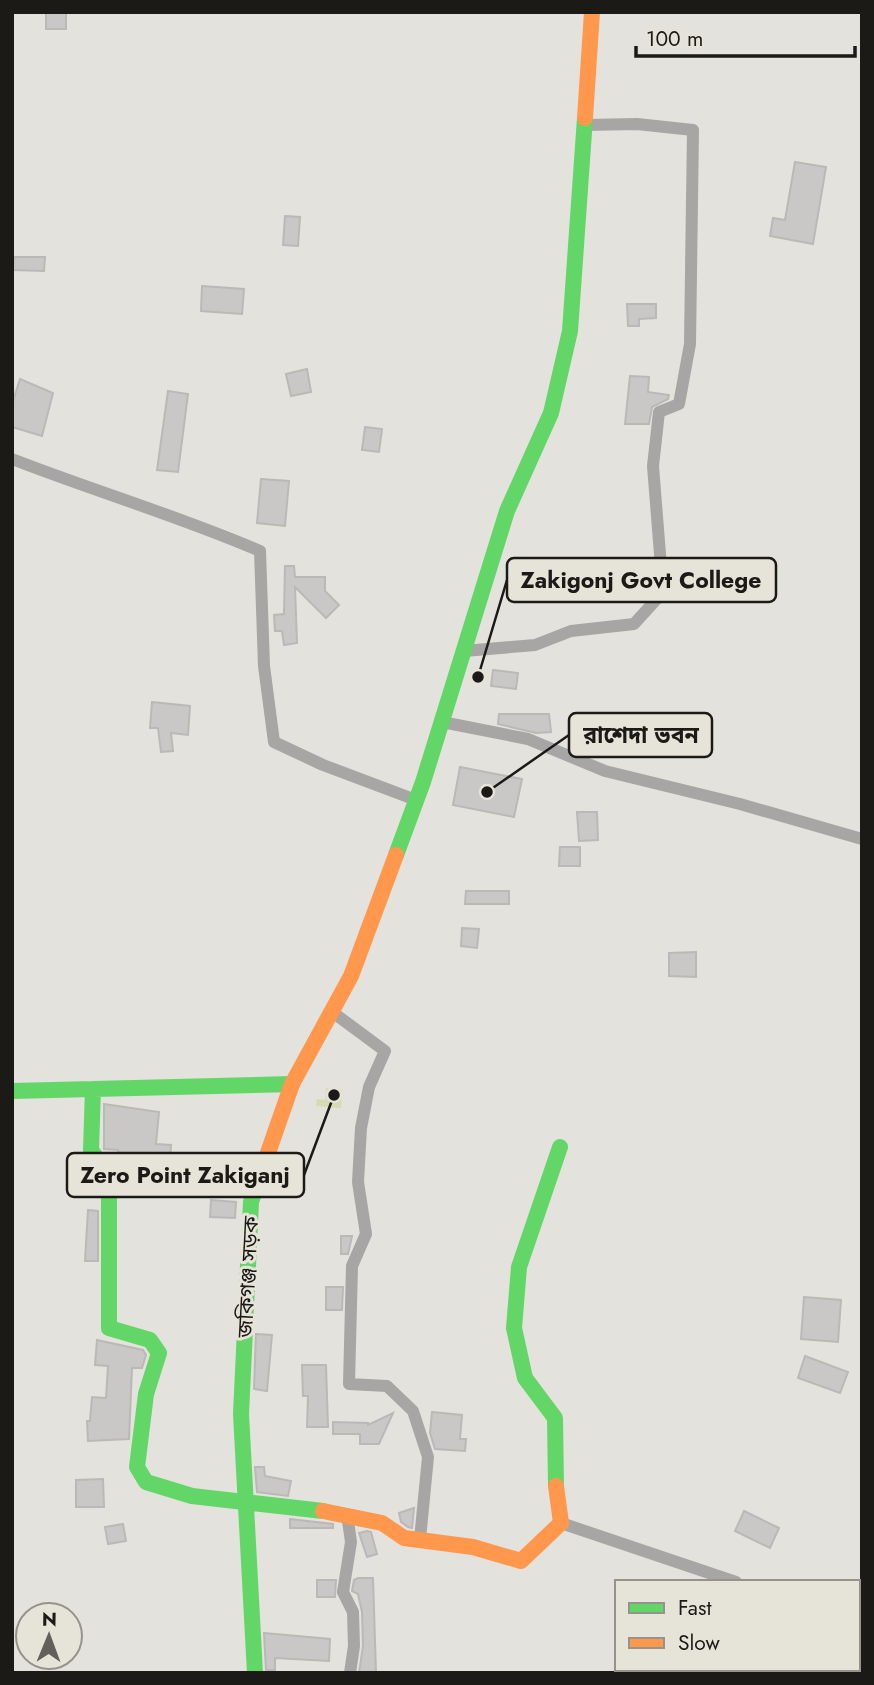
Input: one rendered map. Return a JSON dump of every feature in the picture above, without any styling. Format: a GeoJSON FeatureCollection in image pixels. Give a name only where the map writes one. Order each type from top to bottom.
{"type":"FeatureCollection","features":[{"type":"Feature","properties":{"kind":"street","name":"জকিগঞ্জ সড়ক"},"geometry":{"type":"LineString","coordinates":[[255,1673],[241,1414],[251,1202],[292,1084],[351,976],[416,800],[507,511],[551,413],[567,345],[592,12]]}},
{"type":"Feature","properties":{"kind":"street"},"geometry":{"type":"LineString","coordinates":[[464,651],[535,645],[571,631],[634,624],[663,592],[653,466],[659,412],[679,404],[690,344],[693,130],[637,124],[584,125]]}},
{"type":"Feature","properties":{"kind":"street"},"geometry":{"type":"LineString","coordinates":[[12,459],[155,508],[260,551],[264,666],[274,742],[323,765],[416,800]]}},
{"type":"Feature","properties":{"kind":"street"},"geometry":{"type":"LineString","coordinates":[[442,722],[528,739],[606,771],[740,804],[862,839]]}},
{"type":"Feature","properties":{"kind":"street"},"geometry":{"type":"LineString","coordinates":[[331,1012],[385,1051],[369,1087],[361,1128],[358,1182],[366,1234],[352,1266],[349,1384],[387,1386],[413,1411],[428,1457],[420,1539]]}},
{"type":"Feature","properties":{"kind":"street"},"geometry":{"type":"LineString","coordinates":[[12,1091],[292,1084]]}},
{"type":"Feature","properties":{"kind":"street"},"geometry":{"type":"LineString","coordinates":[[93,1089],[92,1150],[109,1176],[108,1328],[150,1339],[159,1353],[146,1394],[137,1467],[146,1482],[192,1496],[347,1514],[382,1522],[404,1538],[473,1546],[521,1561],[539,1548],[550,1530],[561,1523]]}},
{"type":"Feature","properties":{"kind":"street"},"geometry":{"type":"LineString","coordinates":[[560,1147],[519,1267],[514,1328],[525,1378],[555,1418],[556,1486],[561,1523]]}},
{"type":"Feature","properties":{"kind":"street"},"geometry":{"type":"LineString","coordinates":[[347,1514],[351,1542],[343,1592],[353,1612],[354,1646],[350,1673]]}},
{"type":"Feature","properties":{"kind":"street"},"geometry":{"type":"LineString","coordinates":[[561,1523],[730,1580]]}},
{"type":"Feature","properties":{"kind":"green space"},"geometry":{"type":"Polygon","coordinates":[[[326,1088],[342,1090],[341,1108],[316,1106],[317,1099],[325,1100],[326,1088]]]}},
{"type":"Feature","properties":{"kind":"building"},"geometry":{"type":"Polygon","coordinates":[[[46,12],[66,12],[66,29],[46,29],[46,12]]]}},
{"type":"Feature","properties":{"kind":"building"},"geometry":{"type":"Polygon","coordinates":[[[795,162],[826,167],[813,244],[770,236],[773,218],[785,220],[795,162]]]}},
{"type":"Feature","properties":{"kind":"building"},"geometry":{"type":"Polygon","coordinates":[[[285,216],[300,217],[298,246],[283,245],[285,216]]]}},
{"type":"Feature","properties":{"kind":"building"},"geometry":{"type":"Polygon","coordinates":[[[14,257],[45,257],[44,271],[13,270],[14,257]]]}},
{"type":"Feature","properties":{"kind":"building"},"geometry":{"type":"Polygon","coordinates":[[[202,286],[244,289],[242,314],[201,311],[202,286]]]}},
{"type":"Feature","properties":{"kind":"building"},"geometry":{"type":"Polygon","coordinates":[[[627,304],[656,304],[656,318],[639,319],[639,326],[628,326],[627,304]]]}},
{"type":"Feature","properties":{"kind":"building"},"geometry":{"type":"Polygon","coordinates":[[[307,369],[311,392],[291,396],[286,374],[307,369]]]}},
{"type":"Feature","properties":{"kind":"building"},"geometry":{"type":"Polygon","coordinates":[[[630,376],[649,377],[648,392],[669,395],[668,399],[652,407],[649,424],[625,424],[630,376]]]}},
{"type":"Feature","properties":{"kind":"building"},"geometry":{"type":"Polygon","coordinates":[[[20,379],[53,393],[42,436],[12,427],[12,404],[20,379]]]}},
{"type":"Feature","properties":{"kind":"building"},"geometry":{"type":"Polygon","coordinates":[[[168,391],[188,394],[178,472],[157,470],[168,391]]]}},
{"type":"Feature","properties":{"kind":"building"},"geometry":{"type":"Polygon","coordinates":[[[365,427],[382,429],[379,452],[362,450],[365,427]]]}},
{"type":"Feature","properties":{"kind":"building"},"geometry":{"type":"Polygon","coordinates":[[[261,479],[289,481],[285,526],[257,523],[261,479]]]}},
{"type":"Feature","properties":{"kind":"building"},"geometry":{"type":"Polygon","coordinates":[[[285,566],[294,566],[295,577],[325,577],[325,591],[339,605],[326,618],[295,587],[297,643],[284,645],[282,631],[275,631],[274,615],[284,614],[285,566]]]}},
{"type":"Feature","properties":{"kind":"building"},"geometry":{"type":"Polygon","coordinates":[[[493,670],[518,673],[516,689],[491,686],[493,670]]]}},
{"type":"Feature","properties":{"kind":"building"},"geometry":{"type":"Polygon","coordinates":[[[152,702],[190,706],[188,735],[171,733],[173,751],[161,752],[158,728],[150,728],[152,702]]]}},
{"type":"Feature","properties":{"kind":"building"},"geometry":{"type":"Polygon","coordinates":[[[499,714],[549,714],[551,732],[536,733],[498,724],[499,714]]]}},
{"type":"Feature","properties":{"kind":"building"},"geometry":{"type":"Polygon","coordinates":[[[460,767],[522,779],[514,817],[453,805],[460,767]]]}},
{"type":"Feature","properties":{"kind":"building"},"geometry":{"type":"Polygon","coordinates":[[[577,812],[597,812],[598,840],[579,841],[577,812]]]}},
{"type":"Feature","properties":{"kind":"building"},"geometry":{"type":"Polygon","coordinates":[[[560,847],[580,847],[580,866],[559,866],[560,847]]]}},
{"type":"Feature","properties":{"kind":"building"},"geometry":{"type":"Polygon","coordinates":[[[466,891],[509,891],[509,904],[465,904],[466,891]]]}},
{"type":"Feature","properties":{"kind":"building"},"geometry":{"type":"Polygon","coordinates":[[[462,928],[479,929],[477,948],[461,946],[462,928]]]}},
{"type":"Feature","properties":{"kind":"building"},"geometry":{"type":"Polygon","coordinates":[[[696,952],[696,977],[669,976],[669,953],[696,952]]]}},
{"type":"Feature","properties":{"kind":"building"},"geometry":{"type":"Polygon","coordinates":[[[104,1104],[159,1112],[156,1144],[171,1145],[170,1160],[145,1160],[143,1179],[120,1178],[118,1150],[104,1149],[104,1104]]]}},
{"type":"Feature","properties":{"kind":"building"},"geometry":{"type":"Polygon","coordinates":[[[211,1200],[236,1202],[235,1218],[210,1217],[211,1200]]]}},
{"type":"Feature","properties":{"kind":"building"},"geometry":{"type":"Polygon","coordinates":[[[88,1210],[98,1211],[98,1261],[85,1261],[88,1210]]]}},
{"type":"Feature","properties":{"kind":"building"},"geometry":{"type":"Polygon","coordinates":[[[341,1236],[352,1236],[348,1254],[341,1254],[341,1236]]]}},
{"type":"Feature","properties":{"kind":"building"},"geometry":{"type":"Polygon","coordinates":[[[326,1287],[343,1287],[342,1310],[326,1310],[326,1287]]]}},
{"type":"Feature","properties":{"kind":"building"},"geometry":{"type":"Polygon","coordinates":[[[804,1297],[841,1300],[838,1342],[801,1339],[804,1297]]]}},
{"type":"Feature","properties":{"kind":"building"},"geometry":{"type":"Polygon","coordinates":[[[256,1334],[272,1335],[267,1391],[254,1389],[256,1334]]]}},
{"type":"Feature","properties":{"kind":"building"},"geometry":{"type":"Polygon","coordinates":[[[97,1340],[143,1350],[146,1355],[142,1368],[132,1368],[129,1439],[88,1441],[87,1421],[90,1421],[92,1397],[106,1398],[108,1366],[95,1365],[97,1340]]]}},
{"type":"Feature","properties":{"kind":"building"},"geometry":{"type":"Polygon","coordinates":[[[805,1356],[848,1372],[840,1393],[798,1378],[805,1356]]]}},
{"type":"Feature","properties":{"kind":"building"},"geometry":{"type":"Polygon","coordinates":[[[302,1365],[326,1365],[328,1427],[307,1427],[308,1396],[303,1396],[302,1365]]]}},
{"type":"Feature","properties":{"kind":"building"},"geometry":{"type":"Polygon","coordinates":[[[432,1412],[462,1415],[460,1439],[466,1439],[465,1451],[435,1449],[430,1433],[432,1412]]]}},
{"type":"Feature","properties":{"kind":"building"},"geometry":{"type":"Polygon","coordinates":[[[393,1413],[379,1444],[360,1444],[360,1434],[333,1434],[333,1422],[368,1425],[393,1413]]]}},
{"type":"Feature","properties":{"kind":"building"},"geometry":{"type":"Polygon","coordinates":[[[255,1467],[264,1467],[265,1476],[291,1481],[288,1496],[257,1492],[255,1467]]]}},
{"type":"Feature","properties":{"kind":"building"},"geometry":{"type":"Polygon","coordinates":[[[103,1479],[104,1507],[76,1507],[76,1480],[103,1479]]]}},
{"type":"Feature","properties":{"kind":"building"},"geometry":{"type":"Polygon","coordinates":[[[414,1508],[412,1528],[401,1522],[399,1513],[414,1508]]]}},
{"type":"Feature","properties":{"kind":"building"},"geometry":{"type":"Polygon","coordinates":[[[744,1511],[779,1528],[770,1548],[735,1531],[744,1511]]]}},
{"type":"Feature","properties":{"kind":"building"},"geometry":{"type":"Polygon","coordinates":[[[290,1519],[333,1524],[333,1528],[290,1528],[290,1519]]]}},
{"type":"Feature","properties":{"kind":"building"},"geometry":{"type":"Polygon","coordinates":[[[123,1524],[126,1541],[108,1544],[105,1527],[123,1524]]]}},
{"type":"Feature","properties":{"kind":"building"},"geometry":{"type":"Polygon","coordinates":[[[371,1532],[377,1554],[367,1557],[359,1533],[371,1532]]]}},
{"type":"Feature","properties":{"kind":"building"},"geometry":{"type":"Polygon","coordinates":[[[373,1578],[376,1673],[359,1673],[363,1646],[362,1612],[358,1594],[352,1591],[354,1580],[373,1578]]]}},
{"type":"Feature","properties":{"kind":"building"},"geometry":{"type":"Polygon","coordinates":[[[317,1580],[336,1580],[335,1597],[317,1597],[317,1580]]]}},
{"type":"Feature","properties":{"kind":"building"},"geometry":{"type":"Polygon","coordinates":[[[264,1633],[330,1639],[329,1661],[275,1658],[275,1670],[266,1670],[264,1633]]]}},
{"type":"Feature","properties":{"kind":"traffic: fast"},"geometry":{"type":"LineString","coordinates":[[396,855],[423,782],[507,511],[551,413],[570,331],[585,118]]}},
{"type":"Feature","properties":{"kind":"traffic: fast"},"geometry":{"type":"LineString","coordinates":[[12,1091],[292,1084]]}},
{"type":"Feature","properties":{"kind":"traffic: fast"},"geometry":{"type":"LineString","coordinates":[[93,1089],[91,1150],[109,1176],[109,1328],[150,1340],[159,1353],[146,1394],[137,1467],[146,1482],[192,1496],[323,1511]]}},
{"type":"Feature","properties":{"kind":"traffic: fast"},"geometry":{"type":"LineString","coordinates":[[556,1486],[555,1418],[525,1378],[514,1328],[519,1267],[560,1147]]}},
{"type":"Feature","properties":{"kind":"traffic: fast"},"geometry":{"type":"LineString","coordinates":[[255,1190],[251,1202],[241,1414],[255,1673]]}},
{"type":"Feature","properties":{"kind":"traffic: slow"},"geometry":{"type":"LineString","coordinates":[[585,118],[592,12]]}},
{"type":"Feature","properties":{"kind":"traffic: slow"},"geometry":{"type":"LineString","coordinates":[[255,1190],[292,1084],[351,976],[396,855]]}},
{"type":"Feature","properties":{"kind":"traffic: slow"},"geometry":{"type":"LineString","coordinates":[[323,1511],[382,1523],[404,1538],[473,1547],[521,1561],[561,1523],[556,1486]]}},
{"type":"Feature","properties":{"kind":"place","name":"Zakigonj Govt College"},"geometry":{"type":"Point","coordinates":[478,677]}},
{"type":"Feature","properties":{"kind":"place","name":"রাশেদা ভবন"},"geometry":{"type":"Point","coordinates":[487,792]}},
{"type":"Feature","properties":{"kind":"place","name":"Zero Point Zakiganj"},"geometry":{"type":"Point","coordinates":[334,1095]}}]}
